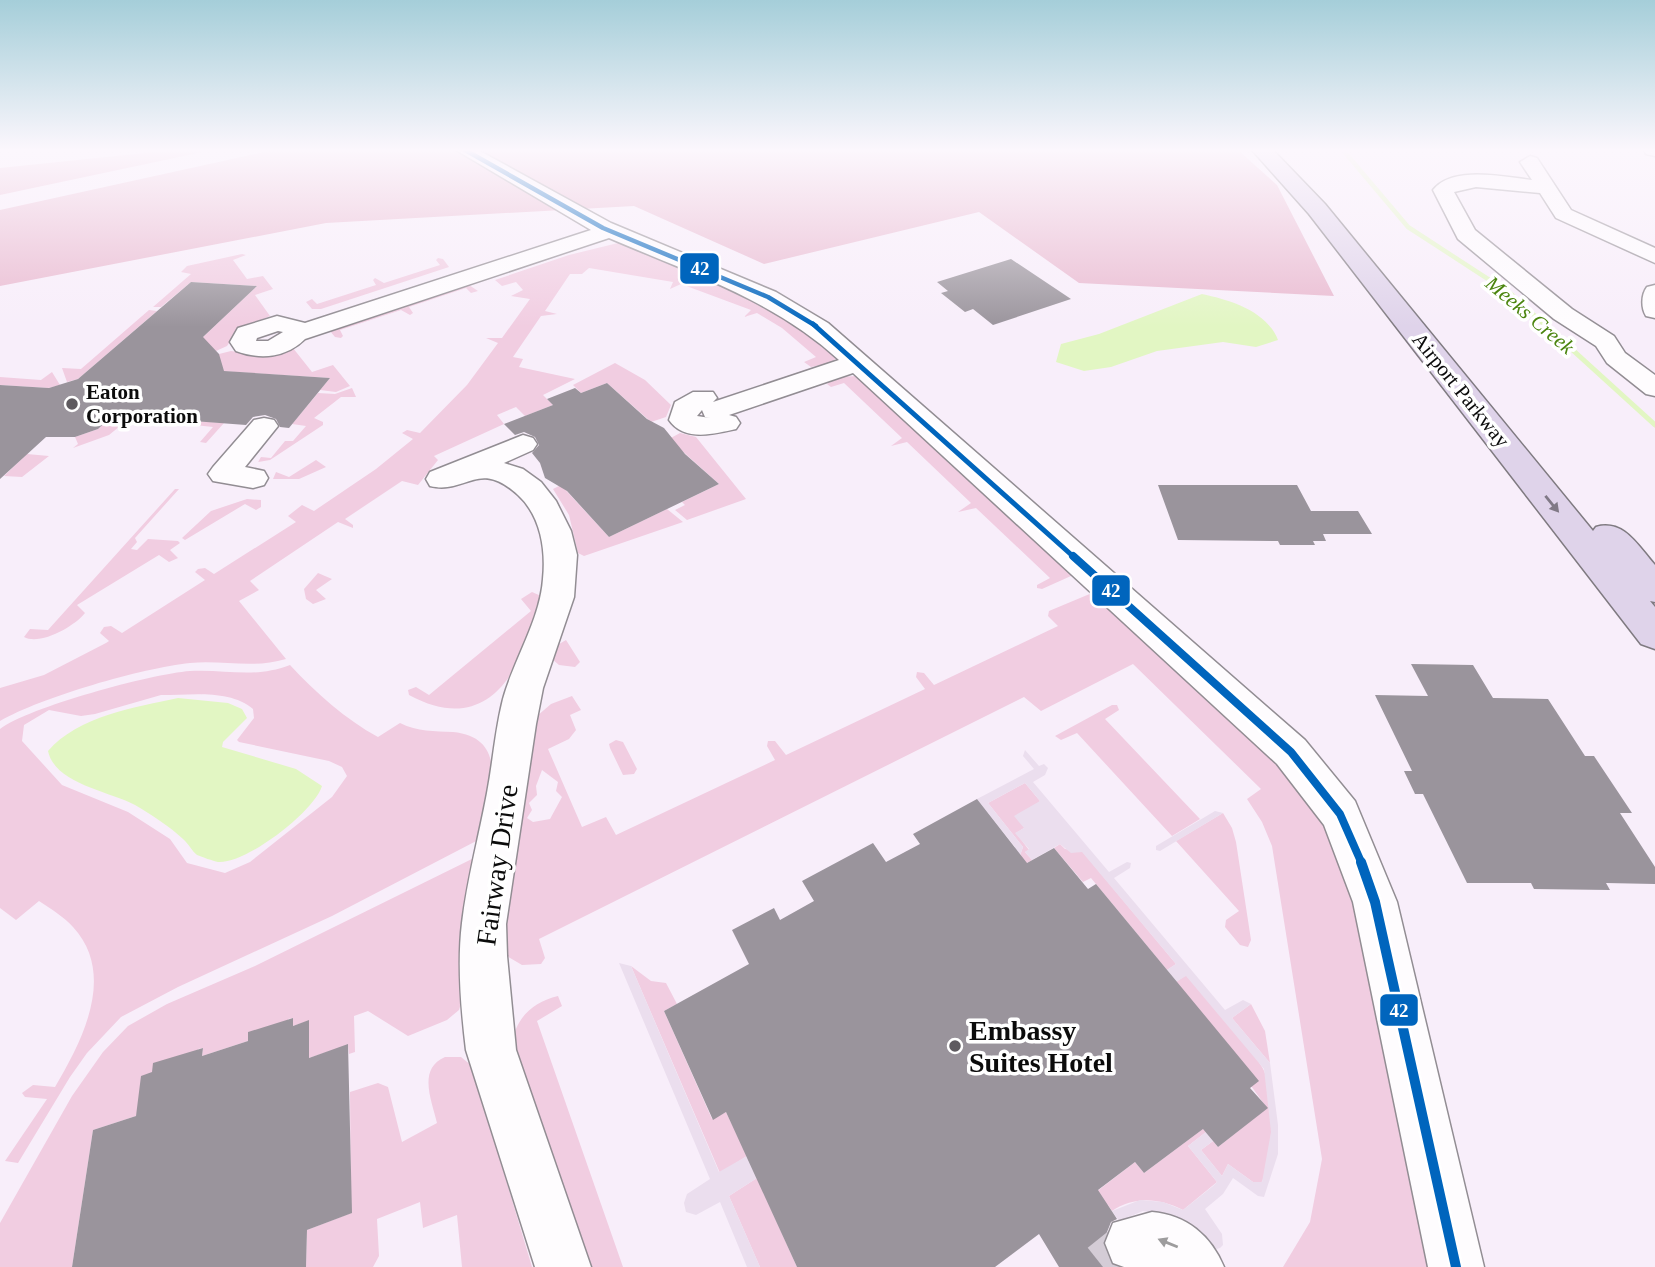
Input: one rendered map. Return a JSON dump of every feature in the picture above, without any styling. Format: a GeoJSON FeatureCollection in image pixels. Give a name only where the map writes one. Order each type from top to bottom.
{"type":"FeatureCollection","features":[{"type":"Feature","properties":{"kind":"highway","name":"Airport Parkway"},"geometry":{"type":"LineString","coordinates":[[1317,209],[1655,634]]}},
{"type":"Feature","properties":{"kind":"highway","name":"Airport Parkway"},"geometry":{"type":"LineString","coordinates":[[1335,209],[1655,595]]}},
{"type":"Feature","properties":{"kind":"highway"},"geometry":{"type":"LineString","coordinates":[[1554,473],[1655,589]]}},
{"type":"Feature","properties":{"kind":"street"},"geometry":{"type":"LineString","coordinates":[[571,209],[602,227],[776,300],[819,328],[1292,752],[1333,803],[1351,837],[1375,902],[1456,1267]]}},
{"type":"Feature","properties":{"kind":"street"},"geometry":{"type":"LineString","coordinates":[[1453,209],[1466,233],[1563,314],[1605,341],[1616,358],[1655,388]]}},
{"type":"Feature","properties":{"kind":"street"},"geometry":{"type":"LineString","coordinates":[[1560,209],[1563,214],[1655,256]]}},
{"type":"Feature","properties":{"kind":"street"},"geometry":{"type":"LineString","coordinates":[[291,328],[602,227]]}},
{"type":"Feature","properties":{"kind":"street"},"geometry":{"type":"LineString","coordinates":[[1655,292],[1655,311]]}},
{"type":"Feature","properties":{"kind":"street"},"geometry":{"type":"LineString","coordinates":[[714,411],[859,362]]}},
{"type":"Feature","properties":{"kind":"street"},"geometry":{"type":"LineString","coordinates":[[253,478],[223,474],[264,426]]}},
{"type":"Feature","properties":{"kind":"street","name":"Fairway Drive"},"geometry":{"type":"LineString","coordinates":[[523,444],[453,474],[504,472],[526,484],[546,507],[555,532],[560,580],[521,703],[484,924],[485,1014],[502,1085],[563,1267]]}},
{"type":"Feature","properties":{"kind":"street"},"geometry":{"type":"LineString","coordinates":[[1133,1243],[1148,1238],[1165,1240],[1182,1249],[1196,1267]]}},
{"type":"Feature","properties":{"kind":"shaded area"},"geometry":{"type":"Polygon","coordinates":[[[577,209],[326,223],[0,286],[0,210],[577,209]]]}},
{"type":"Feature","properties":{"kind":"shaded area"},"geometry":{"type":"Polygon","coordinates":[[[641,209],[1289,209],[1334,296],[1079,283],[979,212],[764,264],[641,209]]]}},
{"type":"Feature","properties":{"kind":"shaded area"},"geometry":{"type":"Polygon","coordinates":[[[618,243],[762,300],[836,358],[831,363],[811,367],[804,362],[816,357],[782,328],[757,313],[744,317],[751,310],[681,284],[670,289],[673,282],[589,268],[582,274],[570,274],[545,311],[557,314],[541,316],[513,357],[523,359],[519,367],[575,379],[543,395],[553,405],[525,416],[516,407],[497,415],[504,424],[434,456],[438,460],[418,485],[402,481],[345,519],[353,528],[338,522],[250,581],[259,590],[239,601],[286,659],[250,664],[190,663],[146,671],[66,693],[0,721],[0,688],[44,675],[106,643],[109,641],[100,633],[104,627],[111,626],[122,633],[205,580],[195,572],[198,569],[205,568],[214,574],[296,522],[288,516],[302,505],[314,511],[376,469],[413,439],[402,433],[407,430],[420,433],[467,385],[498,343],[486,338],[502,338],[530,299],[511,296],[523,290],[516,282],[502,286],[495,280],[569,255],[618,243]]]}},
{"type":"Feature","properties":{"kind":"shaded area"},"geometry":{"type":"Polygon","coordinates":[[[246,255],[233,260],[247,279],[263,276],[273,289],[255,295],[270,316],[238,330],[227,346],[216,351],[200,340],[257,286],[191,282],[161,307],[153,307],[191,274],[181,272],[187,266],[246,255]]]}},
{"type":"Feature","properties":{"kind":"shaded area"},"geometry":{"type":"Polygon","coordinates":[[[443,259],[449,267],[321,309],[312,309],[306,302],[312,299],[317,304],[376,285],[373,280],[375,278],[384,283],[440,265],[436,260],[443,259]]]}},
{"type":"Feature","properties":{"kind":"shaded area"},"geometry":{"type":"Polygon","coordinates":[[[466,283],[478,291],[471,293],[466,288],[409,307],[413,313],[410,315],[401,310],[340,330],[343,336],[341,338],[335,337],[330,331],[466,283]]]}},
{"type":"Feature","properties":{"kind":"shaded area"},"geometry":{"type":"Polygon","coordinates":[[[1202,294],[1257,314],[1273,330],[1278,340],[1256,347],[1223,342],[1157,351],[1111,367],[1084,371],[1056,362],[1061,344],[1099,334],[1202,294]]]}},
{"type":"Feature","properties":{"kind":"shaded area"},"geometry":{"type":"Polygon","coordinates":[[[149,310],[157,311],[78,379],[67,382],[62,368],[81,369],[149,310]]]}},
{"type":"Feature","properties":{"kind":"shaded area"},"geometry":{"type":"Polygon","coordinates":[[[293,348],[312,372],[333,365],[350,386],[336,392],[320,390],[330,378],[219,371],[219,354],[231,351],[262,356],[293,348]]]}},
{"type":"Feature","properties":{"kind":"shaded area"},"geometry":{"type":"Polygon","coordinates":[[[615,363],[645,380],[671,405],[666,417],[651,422],[607,383],[581,393],[573,385],[615,363]]]}},
{"type":"Feature","properties":{"kind":"shaded area"},"geometry":{"type":"Polygon","coordinates":[[[52,372],[60,385],[49,388],[0,385],[0,377],[41,380],[52,372]]]}},
{"type":"Feature","properties":{"kind":"shaded area"},"geometry":{"type":"Polygon","coordinates":[[[858,376],[1072,573],[1071,576],[1042,589],[1037,588],[1037,585],[1050,578],[976,508],[958,512],[971,503],[907,442],[891,446],[902,438],[844,383],[831,387],[827,384],[837,377],[858,376]]]}},
{"type":"Feature","properties":{"kind":"shaded area"},"geometry":{"type":"Polygon","coordinates":[[[352,388],[356,397],[341,397],[314,418],[323,422],[323,425],[270,460],[258,462],[261,457],[271,458],[285,441],[293,441],[306,426],[292,424],[318,393],[335,394],[352,388]]]}},
{"type":"Feature","properties":{"kind":"shaded area"},"geometry":{"type":"Polygon","coordinates":[[[113,415],[224,423],[206,443],[200,442],[213,427],[130,418],[109,435],[73,448],[78,444],[75,437],[98,429],[113,415]]]}},
{"type":"Feature","properties":{"kind":"shaded area"},"geometry":{"type":"Polygon","coordinates":[[[680,433],[696,437],[746,499],[687,520],[675,510],[685,505],[682,502],[719,484],[669,439],[680,433]]]}},
{"type":"Feature","properties":{"kind":"shaded area"},"geometry":{"type":"Polygon","coordinates":[[[27,454],[49,456],[22,477],[4,476],[27,454]]]}},
{"type":"Feature","properties":{"kind":"shaded area"},"geometry":{"type":"Polygon","coordinates":[[[316,460],[326,467],[299,479],[273,479],[276,472],[289,477],[316,460]]]}},
{"type":"Feature","properties":{"kind":"shaded area"},"geometry":{"type":"Polygon","coordinates":[[[561,485],[609,537],[667,509],[683,522],[584,556],[578,553],[569,515],[553,489],[561,485]]]}},
{"type":"Feature","properties":{"kind":"shaded area"},"geometry":{"type":"Polygon","coordinates":[[[175,489],[179,489],[135,538],[137,542],[131,549],[137,550],[148,539],[178,541],[180,543],[170,550],[178,558],[169,562],[159,555],[77,605],[85,613],[74,624],[57,633],[39,639],[24,637],[30,629],[48,630],[175,489]]]}},
{"type":"Feature","properties":{"kind":"shaded area"},"geometry":{"type":"Polygon","coordinates":[[[247,499],[261,500],[261,507],[256,510],[245,504],[185,540],[182,538],[211,511],[247,499]]]}},
{"type":"Feature","properties":{"kind":"shaded area"},"geometry":{"type":"Polygon","coordinates":[[[318,573],[332,579],[316,590],[326,599],[313,604],[306,599],[304,589],[318,573]]]}},
{"type":"Feature","properties":{"kind":"shaded area"},"geometry":{"type":"Polygon","coordinates":[[[532,592],[541,596],[534,622],[514,669],[500,688],[483,701],[462,708],[438,706],[409,695],[408,690],[416,687],[429,695],[531,611],[521,599],[532,592]]]}},
{"type":"Feature","properties":{"kind":"shaded area"},"geometry":{"type":"Polygon","coordinates":[[[1092,593],[1310,792],[1345,859],[1433,1267],[1283,1267],[1310,1222],[1322,1159],[1272,846],[1262,822],[1247,799],[1261,789],[1133,664],[1041,711],[1024,697],[539,939],[545,958],[541,964],[522,965],[505,955],[500,936],[537,716],[551,704],[572,696],[581,710],[570,715],[576,730],[569,739],[548,749],[582,827],[606,817],[616,835],[775,760],[767,746],[768,741],[775,741],[786,755],[925,689],[916,677],[917,672],[924,673],[934,685],[1058,626],[1048,616],[1049,611],[1092,593]],[[542,770],[536,786],[537,795],[529,803],[532,810],[527,818],[533,822],[550,819],[562,797],[556,791],[558,782],[542,770]]]}},
{"type":"Feature","properties":{"kind":"shaded area"},"geometry":{"type":"Polygon","coordinates":[[[566,640],[580,662],[575,667],[559,665],[552,659],[554,647],[566,640]]]}},
{"type":"Feature","properties":{"kind":"shaded area"},"geometry":{"type":"Polygon","coordinates":[[[290,665],[331,705],[378,737],[400,723],[420,730],[453,732],[472,737],[484,746],[490,758],[492,773],[482,838],[332,916],[178,987],[121,1017],[87,1053],[70,1077],[18,1163],[5,1161],[47,1099],[25,1097],[22,1093],[33,1085],[55,1087],[84,1029],[94,987],[93,966],[86,946],[66,920],[39,901],[16,920],[0,908],[0,729],[36,711],[148,678],[190,671],[252,673],[290,665]],[[197,694],[161,695],[81,716],[49,710],[24,725],[22,741],[62,785],[128,812],[170,839],[187,863],[225,873],[250,862],[332,797],[347,776],[342,767],[329,761],[239,742],[237,740],[254,718],[253,709],[233,698],[197,694]]]}},
{"type":"Feature","properties":{"kind":"shaded area"},"geometry":{"type":"Polygon","coordinates":[[[178,698],[228,703],[242,709],[247,718],[223,742],[222,747],[296,769],[322,786],[316,797],[293,822],[245,855],[218,862],[197,855],[178,834],[141,809],[72,779],[53,762],[48,751],[60,739],[91,721],[126,709],[178,698]]]}},
{"type":"Feature","properties":{"kind":"shaded area"},"geometry":{"type":"Polygon","coordinates":[[[1112,705],[1117,705],[1119,710],[1105,719],[1200,819],[1172,836],[1077,733],[1061,740],[1055,736],[1112,705]]]}},
{"type":"Feature","properties":{"kind":"shaded area"},"geometry":{"type":"Polygon","coordinates":[[[616,740],[623,742],[637,769],[634,774],[623,775],[609,744],[616,740]]]}},
{"type":"Feature","properties":{"kind":"shaded area"},"geometry":{"type":"Polygon","coordinates":[[[1025,750],[1039,766],[1044,764],[1048,768],[1045,775],[1033,782],[1109,872],[1127,862],[1131,863],[1130,868],[1114,878],[1225,1010],[1243,1000],[1251,1004],[1232,1018],[1270,1063],[1278,1125],[1278,1154],[1264,1197],[1258,1196],[1233,1178],[1223,1194],[1205,1209],[1222,1234],[1223,1245],[1220,1248],[1213,1250],[1173,1216],[1143,1211],[1119,1221],[1112,1211],[1140,1200],[1163,1202],[1183,1210],[1213,1186],[1217,1182],[1188,1146],[1206,1132],[1213,1141],[1201,1150],[1222,1176],[1228,1164],[1253,1182],[1262,1182],[1271,1132],[1264,1069],[1186,976],[1176,982],[1167,970],[1176,964],[1082,852],[1071,853],[1060,844],[1032,860],[1025,852],[1029,849],[1015,833],[1024,828],[1014,816],[1040,801],[1025,783],[988,803],[1023,847],[1015,870],[1006,874],[1015,847],[977,799],[1034,769],[1023,756],[1025,750]]]}},
{"type":"Feature","properties":{"kind":"shaded area"},"geometry":{"type":"Polygon","coordinates":[[[1025,783],[1040,801],[1024,828],[1016,833],[1029,850],[1025,852],[1032,860],[1015,870],[1023,847],[988,803],[1025,783]]]}},
{"type":"Feature","properties":{"kind":"shaded area"},"geometry":{"type":"Polygon","coordinates":[[[1215,811],[1223,813],[1160,851],[1156,850],[1156,846],[1215,811]]]}},
{"type":"Feature","properties":{"kind":"shaded area"},"geometry":{"type":"Polygon","coordinates":[[[1223,813],[1236,842],[1251,940],[1248,947],[1240,945],[1225,927],[1226,920],[1239,911],[1176,841],[1223,813]]]}},
{"type":"Feature","properties":{"kind":"shaded area"},"geometry":{"type":"Polygon","coordinates":[[[1060,844],[1065,849],[1082,851],[1176,964],[1167,970],[1091,878],[1083,882],[1054,848],[1060,844]]]}},
{"type":"Feature","properties":{"kind":"shaded area"},"geometry":{"type":"Polygon","coordinates":[[[478,856],[459,1010],[447,1020],[408,1036],[368,1011],[354,1016],[355,1052],[349,1054],[348,1045],[309,1058],[308,1021],[293,1026],[293,1018],[288,1019],[288,1027],[248,1032],[248,1041],[202,1056],[203,1048],[198,1049],[197,1057],[152,1072],[136,1116],[93,1130],[72,1267],[0,1267],[0,1223],[72,1096],[103,1052],[128,1026],[167,1004],[255,966],[478,856]]]}},
{"type":"Feature","properties":{"kind":"shaded area"},"geometry":{"type":"Polygon","coordinates":[[[619,963],[631,966],[719,1172],[747,1156],[757,1178],[729,1196],[760,1267],[747,1267],[720,1202],[696,1215],[686,1212],[684,1203],[687,1194],[710,1179],[619,963]]]}},
{"type":"Feature","properties":{"kind":"shaded area"},"geometry":{"type":"Polygon","coordinates":[[[631,966],[651,981],[666,983],[677,1004],[664,1011],[712,1119],[726,1112],[747,1156],[720,1173],[631,966]]]}},
{"type":"Feature","properties":{"kind":"shaded area"},"geometry":{"type":"Polygon","coordinates":[[[1186,975],[1245,1044],[1266,1077],[1271,1125],[1268,1159],[1261,1183],[1253,1182],[1228,1164],[1222,1176],[1201,1150],[1213,1141],[1218,1147],[1267,1108],[1176,982],[1186,975]]]}},
{"type":"Feature","properties":{"kind":"shaded area"},"geometry":{"type":"Polygon","coordinates":[[[558,996],[562,1006],[537,1021],[623,1267],[588,1267],[512,1045],[517,1027],[526,1013],[540,1003],[558,996]]]}},
{"type":"Feature","properties":{"kind":"shaded area"},"geometry":{"type":"Polygon","coordinates":[[[1251,1004],[1265,1031],[1270,1063],[1232,1018],[1251,1004]]]}},
{"type":"Feature","properties":{"kind":"shaded area"},"geometry":{"type":"Polygon","coordinates":[[[445,1057],[461,1057],[472,1066],[532,1267],[462,1267],[457,1215],[423,1228],[420,1202],[377,1219],[379,1256],[373,1267],[306,1267],[307,1230],[351,1213],[350,1092],[378,1083],[388,1087],[402,1142],[437,1123],[430,1096],[429,1077],[436,1062],[445,1057]]]}},
{"type":"Feature","properties":{"kind":"shaded area"},"geometry":{"type":"Polygon","coordinates":[[[1204,1128],[1206,1132],[1188,1146],[1217,1182],[1183,1210],[1147,1200],[1129,1203],[1112,1211],[1108,1205],[1087,1199],[1135,1162],[1144,1173],[1204,1128]]]}},
{"type":"Feature","properties":{"kind":"shaded area"},"geometry":{"type":"Polygon","coordinates":[[[757,1178],[797,1267],[760,1267],[729,1196],[757,1178]]]}},
{"type":"Feature","properties":{"kind":"building"},"geometry":{"type":"Polygon","coordinates":[[[1011,259],[1071,299],[993,325],[973,309],[965,312],[941,293],[948,291],[937,282],[1011,259]]]}},
{"type":"Feature","properties":{"kind":"building"},"geometry":{"type":"Polygon","coordinates":[[[191,282],[257,286],[203,337],[219,354],[224,371],[330,378],[289,428],[280,427],[276,419],[265,415],[253,417],[246,425],[113,415],[98,429],[75,437],[46,437],[0,479],[0,385],[49,388],[78,379],[191,282]]]}},
{"type":"Feature","properties":{"kind":"building"},"geometry":{"type":"Polygon","coordinates":[[[607,383],[647,419],[664,428],[685,454],[719,484],[609,537],[567,491],[545,478],[540,463],[532,453],[539,445],[535,437],[524,432],[515,435],[504,424],[553,405],[547,399],[575,388],[581,393],[607,383]]]}},
{"type":"Feature","properties":{"kind":"building"},"geometry":{"type":"Polygon","coordinates":[[[1158,485],[1297,485],[1311,511],[1358,511],[1372,534],[1323,534],[1326,541],[1313,541],[1315,545],[1280,545],[1278,541],[1178,540],[1158,485]]]}},
{"type":"Feature","properties":{"kind":"building"},"geometry":{"type":"Polygon","coordinates":[[[1411,664],[1473,665],[1493,698],[1548,699],[1585,756],[1594,756],[1632,813],[1620,813],[1655,867],[1655,884],[1606,883],[1610,890],[1534,889],[1531,883],[1467,883],[1423,794],[1415,794],[1404,771],[1412,771],[1375,695],[1428,696],[1411,664]]]}},
{"type":"Feature","properties":{"kind":"building","name":"Embassy Suites Hotel"},"geometry":{"type":"Polygon","coordinates":[[[977,799],[1027,863],[1054,848],[1088,889],[1096,884],[1259,1081],[1250,1088],[1268,1108],[1218,1147],[1203,1129],[1144,1173],[1135,1162],[1098,1190],[1117,1219],[1111,1222],[1103,1242],[1111,1264],[1116,1267],[1059,1267],[1039,1234],[995,1267],[797,1267],[726,1112],[713,1120],[664,1011],[749,964],[732,930],[774,908],[780,920],[814,901],[802,881],[873,843],[886,862],[920,844],[913,834],[977,799]]]}},
{"type":"Feature","properties":{"kind":"building"},"geometry":{"type":"Polygon","coordinates":[[[293,1018],[293,1026],[309,1020],[309,1058],[348,1044],[352,1213],[307,1230],[306,1267],[72,1267],[93,1130],[136,1116],[141,1076],[152,1072],[153,1063],[203,1048],[202,1056],[248,1041],[248,1032],[293,1018]]]}},
{"type":"Feature","properties":{"kind":"waterway","name":"Meeks Creek"},"geometry":{"type":"LineString","coordinates":[[1393,209],[1408,227],[1511,294],[1546,326]]}},
{"type":"Feature","properties":{"kind":"waterway","name":"Meeks Creek"},"geometry":{"type":"LineString","coordinates":[[1544,324],[1655,425]]}},
{"type":"Feature","properties":{"kind":"tunnel"},"geometry":{"type":"LineString","coordinates":[[1103,1267],[1133,1243]]}},
{"type":"Feature","properties":{"kind":"transit line","name":"42"},"geometry":{"type":"LineString","coordinates":[[570,209],[603,228],[768,297],[819,328],[1291,752],[1340,814],[1375,902],[1456,1267]]}},
{"type":"Feature","properties":{"kind":"place","name":"Eaton Corporation"},"geometry":{"type":"Point","coordinates":[72,404]}},
{"type":"Feature","properties":{"kind":"place","name":"Embassy Suites Hotel"},"geometry":{"type":"Point","coordinates":[955,1046]}}]}
